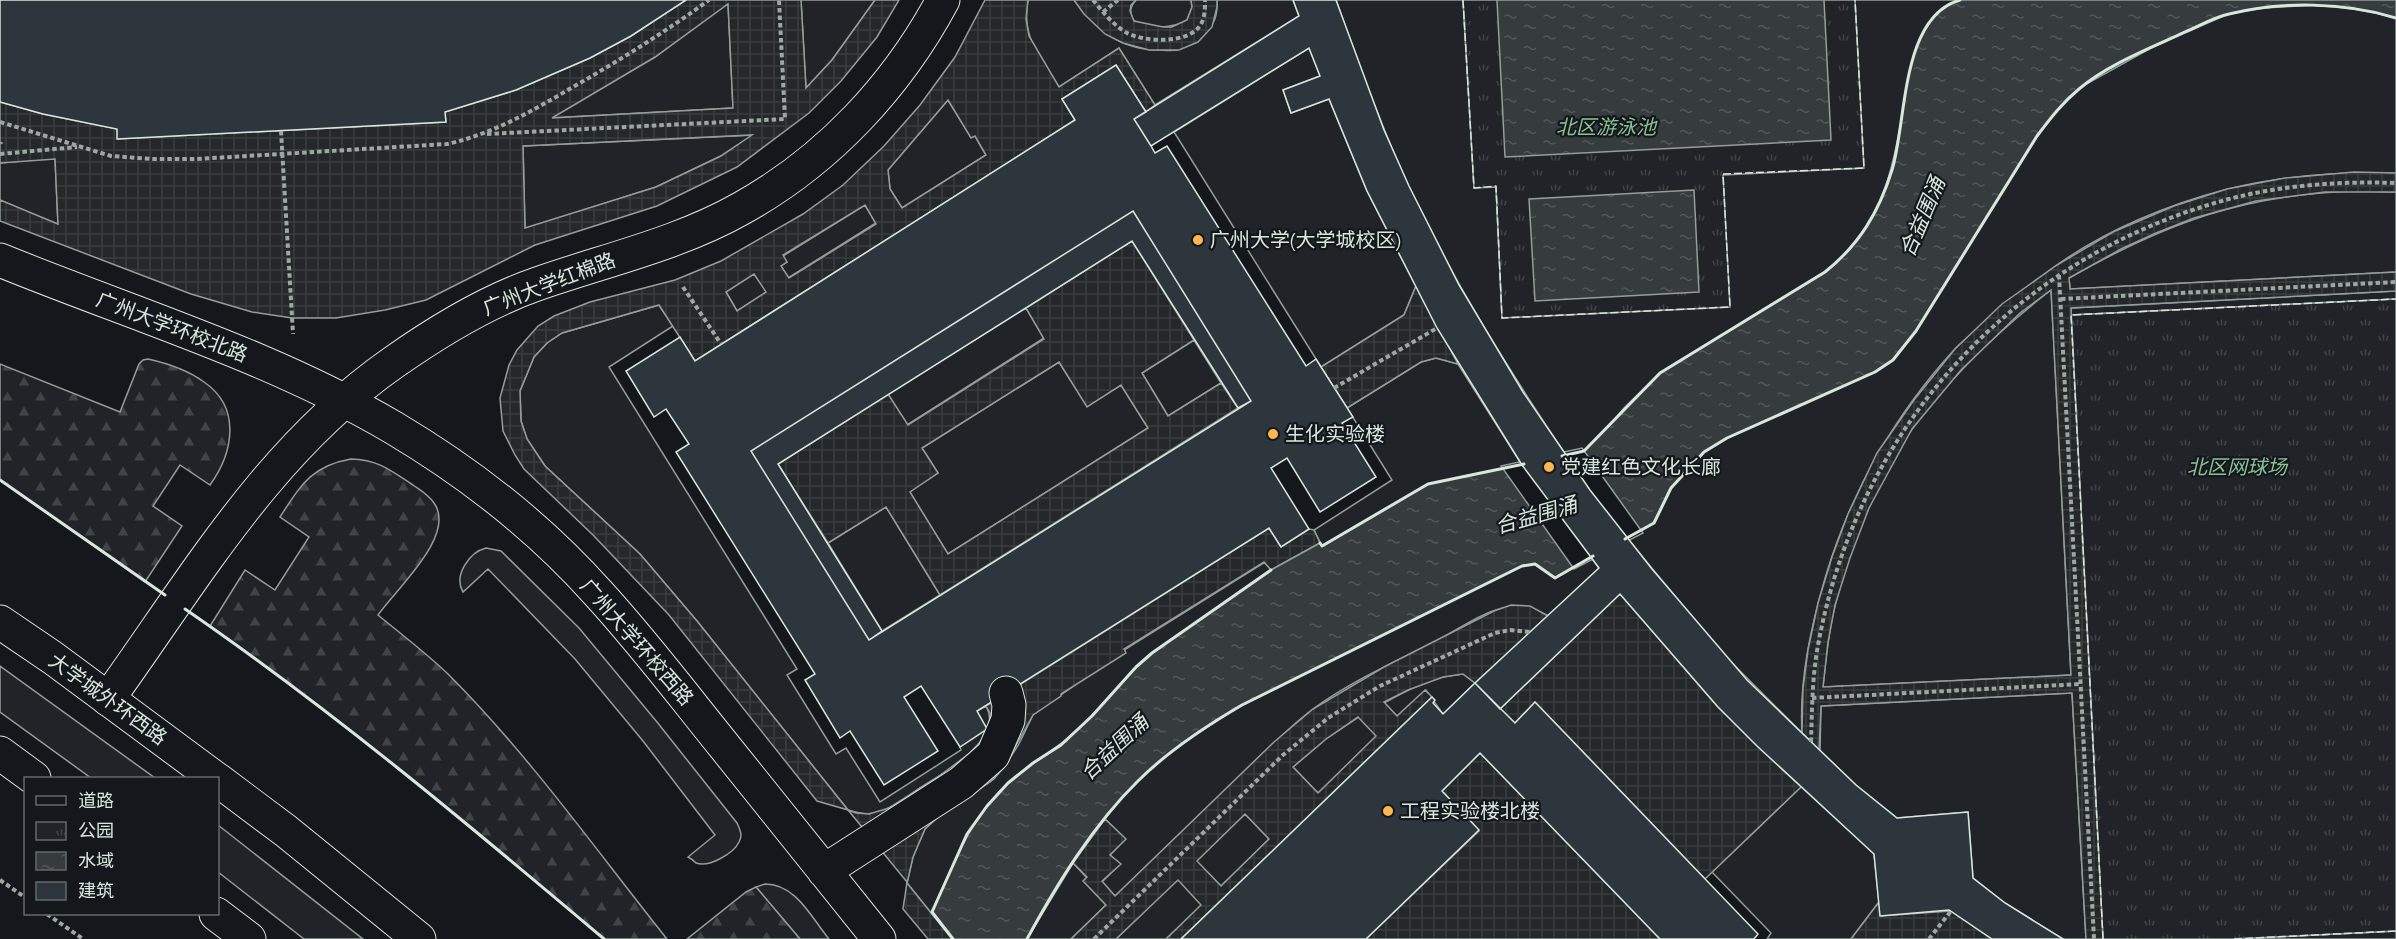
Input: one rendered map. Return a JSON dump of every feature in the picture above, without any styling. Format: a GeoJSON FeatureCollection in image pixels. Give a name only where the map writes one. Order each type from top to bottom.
{"type":"FeatureCollection","features":[{"type":"Feature","properties":{"kind":"main road","name":"广州大学红棉路"},"geometry":{"type":"LineString","coordinates":[[108,699],[254,494],[289,452],[342,401],[426,340],[486,306],[535,285],[657,245],[697,229],[741,209],[779,185],[817,157],[859,119],[891,80],[931,22],[943,0]]}},
{"type":"Feature","properties":{"kind":"main road","name":"广州大学环校北路"},"geometry":{"type":"LineString","coordinates":[[0,260],[214,342],[296,376],[342,401]]}},
{"type":"Feature","properties":{"kind":"main road","name":"广州大学环校西路"},"geometry":{"type":"LineString","coordinates":[[342,401],[393,428],[502,502],[596,590],[642,643],[879,939]]}},
{"type":"Feature","properties":{"kind":"main road","name":"大学城外环西路"},"geometry":{"type":"LineString","coordinates":[[0,622],[213,777]]}},
{"type":"Feature","properties":{"kind":"main road"},"geometry":{"type":"LineString","coordinates":[[824,871],[961,783],[993,755],[1008,720],[1009,705],[1006,693]]}},
{"type":"Feature","properties":{"kind":"main road"},"geometry":{"type":"LineString","coordinates":[[0,753],[33,777]]}},
{"type":"Feature","properties":{"kind":"main road","name":"大学城外环西路"},"geometry":{"type":"LineString","coordinates":[[219,781],[286,831],[419,939]]}},
{"type":"Feature","properties":{"kind":"main road"},"geometry":{"type":"LineString","coordinates":[[217,915],[249,939]]}},
{"type":"Feature","properties":{"kind":"path"},"geometry":{"type":"LineString","coordinates":[[483,135],[519,118],[610,66],[665,32],[709,0]]}},
{"type":"Feature","properties":{"kind":"path"},"geometry":{"type":"LineString","coordinates":[[0,122],[111,156],[152,159],[447,144],[483,135],[785,119],[779,0]]}},
{"type":"Feature","properties":{"kind":"path"},"geometry":{"type":"LineString","coordinates":[[1093,0],[1128,34],[1149,39],[1168,40],[1184,36],[1198,28],[1205,12],[1204,0]]}},
{"type":"Feature","properties":{"kind":"path"},"geometry":{"type":"LineString","coordinates":[[1103,12],[1118,0]]}},
{"type":"Feature","properties":{"kind":"path"},"geometry":{"type":"LineString","coordinates":[[281,131],[296,376]]}},
{"type":"Feature","properties":{"kind":"path"},"geometry":{"type":"LineString","coordinates":[[0,154],[80,147]]}},
{"type":"Feature","properties":{"kind":"path"},"geometry":{"type":"LineString","coordinates":[[1811,742],[1812,698],[1817,652],[1840,560],[1886,458],[1921,405],[1961,356],[2008,311],[2059,275],[2117,240],[2177,215],[2230,199],[2286,188],[2354,182],[2396,183]]}},
{"type":"Feature","properties":{"kind":"path"},"geometry":{"type":"LineString","coordinates":[[2059,275],[2094,939]]}},
{"type":"Feature","properties":{"kind":"path"},"geometry":{"type":"LineString","coordinates":[[2061,299],[2396,282]]}},
{"type":"Feature","properties":{"kind":"path"},"geometry":{"type":"LineString","coordinates":[[683,287],[722,344]]}},
{"type":"Feature","properties":{"kind":"path"},"geometry":{"type":"LineString","coordinates":[[1334,388],[1437,328]]}},
{"type":"Feature","properties":{"kind":"path"},"geometry":{"type":"LineString","coordinates":[[1094,939],[1283,755],[1328,718],[1380,686],[1478,640],[1510,630],[1530,632]]}},
{"type":"Feature","properties":{"kind":"path"},"geometry":{"type":"LineString","coordinates":[[1812,698],[2081,684]]}},
{"type":"Feature","properties":{"kind":"path"},"geometry":{"type":"LineString","coordinates":[[0,880],[24,897]]}},
{"type":"Feature","properties":{"kind":"path"},"geometry":{"type":"LineString","coordinates":[[1929,939],[1951,911]]}},
{"type":"Feature","properties":{"kind":"path"},"geometry":{"type":"LineString","coordinates":[[49,915],[83,939]]}},
{"type":"Feature","properties":{"kind":"green space"},"geometry":{"type":"Polygon","coordinates":[[[801,0],[875,0],[832,60],[806,88],[801,0]]]}},
{"type":"Feature","properties":{"kind":"green space"},"geometry":{"type":"Polygon","coordinates":[[[1028,0],[1074,0],[1100,29],[1110,36],[1132,46],[1158,50],[1180,49],[1207,30],[1217,13],[1217,0],[1293,0],[1299,16],[1155,105],[1119,48],[1059,87],[1039,56],[1030,36],[1027,25],[1028,0]]]}},
{"type":"Feature","properties":{"kind":"green space"},"geometry":{"type":"Polygon","coordinates":[[[1136,0],[1191,0],[1192,7],[1187,20],[1181,23],[1168,27],[1154,26],[1134,21],[1131,10],[1136,0]]]}},
{"type":"Feature","properties":{"kind":"green space"},"geometry":{"type":"Polygon","coordinates":[[[1336,0],[1463,0],[1474,187],[1496,186],[1502,318],[1723,174],[1863,168],[1855,0],[1960,0],[1935,17],[1917,45],[1890,173],[1883,194],[1861,235],[1845,254],[1825,272],[1660,373],[1624,408],[1598,439],[1584,451],[1566,455],[1482,324],[1426,222],[1379,118],[1336,0]]]}},
{"type":"Feature","properties":{"kind":"green space","name":"北区游泳池"},"geometry":{"type":"Polygon","coordinates":[[[1463,0],[1855,0],[1864,168],[1723,175],[1730,307],[1502,318],[1496,187],[1474,188],[1463,0]]]}},
{"type":"Feature","properties":{"kind":"green space"},"geometry":{"type":"Polygon","coordinates":[[[728,3],[733,108],[550,118],[655,57],[728,3]]]}},
{"type":"Feature","properties":{"kind":"green space"},"geometry":{"type":"Polygon","coordinates":[[[2315,5],[2362,9],[2396,18],[2396,173],[2332,174],[2269,180],[2206,195],[2161,210],[2096,240],[2076,252],[2043,275],[1959,344],[1894,427],[1877,455],[1848,514],[1826,575],[1811,633],[1802,693],[1802,733],[1721,652],[1627,538],[1654,523],[1671,488],[1704,452],[1727,438],[1875,372],[1893,360],[1916,331],[2037,136],[2060,106],[2081,87],[2151,48],[2228,14],[2265,8],[2315,5]]]}},
{"type":"Feature","properties":{"kind":"green space"},"geometry":{"type":"Polygon","coordinates":[[[1309,48],[1320,76],[1283,90],[1291,113],[1329,99],[1367,191],[1416,286],[1404,315],[1321,367],[1174,132],[1309,48]]]}},
{"type":"Feature","properties":{"kind":"green space"},"geometry":{"type":"Polygon","coordinates":[[[948,100],[971,137],[975,136],[986,155],[902,208],[890,189],[888,170],[948,100]]]}},
{"type":"Feature","properties":{"kind":"green space"},"geometry":{"type":"Polygon","coordinates":[[[753,135],[721,156],[656,187],[525,229],[523,146],[753,135]]]}},
{"type":"Feature","properties":{"kind":"green space"},"geometry":{"type":"Polygon","coordinates":[[[55,158],[58,225],[0,200],[0,163],[55,158]]]}},
{"type":"Feature","properties":{"kind":"green space"},"geometry":{"type":"Polygon","coordinates":[[[2357,191],[2396,192],[2396,272],[2070,289],[2069,278],[2139,242],[2207,215],[2278,198],[2357,191]]]}},
{"type":"Feature","properties":{"kind":"green space"},"geometry":{"type":"Polygon","coordinates":[[[865,205],[876,223],[788,278],[781,266],[787,262],[783,256],[865,205]]]}},
{"type":"Feature","properties":{"kind":"green space"},"geometry":{"type":"Polygon","coordinates":[[[754,273],[767,292],[737,311],[726,292],[754,273]]]}},
{"type":"Feature","properties":{"kind":"green space"},"geometry":{"type":"Polygon","coordinates":[[[2051,290],[2071,675],[1823,687],[1831,626],[1848,561],[1866,514],[1900,447],[1928,408],[1960,372],[1995,337],[2051,290]]]}},
{"type":"Feature","properties":{"kind":"green space"},"geometry":{"type":"Polygon","coordinates":[[[2396,291],[2396,299],[2071,315],[2071,308],[2396,291]]]}},
{"type":"Feature","properties":{"kind":"green space","name":"北区网球场"},"geometry":{"type":"Polygon","coordinates":[[[2396,299],[2396,931],[2234,939],[2103,939],[2071,315],[2396,299]]]}},
{"type":"Feature","properties":{"kind":"green space"},"geometry":{"type":"Polygon","coordinates":[[[659,305],[673,326],[609,367],[797,669],[787,675],[836,754],[846,748],[880,802],[961,750],[960,747],[987,729],[977,711],[986,706],[990,719],[987,731],[980,743],[956,764],[887,809],[868,814],[848,810],[697,621],[640,554],[545,466],[527,439],[521,421],[520,391],[534,357],[547,343],[562,333],[659,305]]]}},
{"type":"Feature","properties":{"kind":"green space"},"geometry":{"type":"Polygon","coordinates":[[[1026,308],[1044,338],[907,425],[888,394],[1026,308]]]}},
{"type":"Feature","properties":{"kind":"green space"},"geometry":{"type":"Polygon","coordinates":[[[1194,340],[1221,383],[1168,416],[1142,373],[1194,340]]]}},
{"type":"Feature","properties":{"kind":"green space"},"geometry":{"type":"Polygon","coordinates":[[[1436,358],[1458,364],[1522,465],[1428,484],[1322,546],[1314,530],[1392,480],[1347,408],[1421,362],[1436,358]]]}},
{"type":"Feature","properties":{"kind":"green space"},"geometry":{"type":"Polygon","coordinates":[[[148,359],[170,365],[204,382],[216,393],[224,405],[229,418],[230,431],[224,459],[210,485],[180,465],[153,506],[182,526],[145,582],[0,480],[0,364],[120,412],[139,364],[148,359]]]}},
{"type":"Feature","properties":{"kind":"green space"},"geometry":{"type":"Polygon","coordinates":[[[1059,362],[1087,406],[1121,385],[1148,428],[948,554],[909,491],[938,473],[922,448],[1059,362]]]}},
{"type":"Feature","properties":{"kind":"green space"},"geometry":{"type":"Polygon","coordinates":[[[351,459],[369,461],[398,475],[430,498],[439,516],[431,546],[410,577],[378,615],[448,674],[478,705],[534,770],[667,939],[604,939],[361,739],[210,626],[245,570],[275,590],[309,537],[280,517],[301,486],[316,472],[337,462],[351,459]]]}},
{"type":"Feature","properties":{"kind":"green space"},"geometry":{"type":"Polygon","coordinates":[[[886,507],[940,595],[882,631],[828,543],[886,507]]]}},
{"type":"Feature","properties":{"kind":"green space"},"geometry":{"type":"Polygon","coordinates":[[[486,548],[501,551],[579,628],[657,722],[737,823],[741,837],[732,851],[714,861],[701,864],[688,857],[715,835],[643,741],[575,659],[488,569],[463,592],[460,579],[465,565],[474,554],[486,548]]]}},
{"type":"Feature","properties":{"kind":"green space"},"geometry":{"type":"Polygon","coordinates":[[[1591,557],[1599,568],[1548,616],[1533,609],[1519,607],[1506,607],[1493,611],[1359,680],[1328,699],[1280,737],[1115,896],[1102,882],[1120,864],[1110,855],[1125,839],[1105,819],[1119,801],[1150,770],[1204,729],[1242,705],[1522,566],[1535,564],[1555,577],[1591,557]]]}},
{"type":"Feature","properties":{"kind":"green space"},"geometry":{"type":"Polygon","coordinates":[[[1265,562],[1271,570],[1152,653],[1061,745],[1033,763],[932,912],[952,939],[907,883],[913,857],[925,829],[938,817],[994,779],[1019,744],[1033,715],[1124,650],[1265,562]]]}},
{"type":"Feature","properties":{"kind":"green space"},"geometry":{"type":"Polygon","coordinates":[[[0,666],[154,777],[90,777],[0,712],[0,666]]]}},
{"type":"Feature","properties":{"kind":"green space"},"geometry":{"type":"Polygon","coordinates":[[[1463,674],[1475,683],[1443,714],[1426,690],[1397,716],[1384,703],[1432,680],[1463,674]]]}},
{"type":"Feature","properties":{"kind":"green space"},"geometry":{"type":"Polygon","coordinates":[[[2072,693],[2086,939],[2063,939],[2005,903],[1973,878],[1968,812],[1897,818],[1856,785],[1820,751],[1821,706],[2072,693]]]}},
{"type":"Feature","properties":{"kind":"green space"},"geometry":{"type":"Polygon","coordinates":[[[1359,717],[1377,736],[1318,793],[1293,767],[1326,739],[1359,717]]]}},
{"type":"Feature","properties":{"kind":"green space"},"geometry":{"type":"Polygon","coordinates":[[[1802,786],[1874,854],[1879,902],[1851,939],[1767,939],[1771,933],[1712,872],[1802,786]]]}},
{"type":"Feature","properties":{"kind":"green space"},"geometry":{"type":"Polygon","coordinates":[[[1245,814],[1269,839],[1221,886],[1196,861],[1245,814]]]}},
{"type":"Feature","properties":{"kind":"green space"},"geometry":{"type":"Polygon","coordinates":[[[219,826],[363,939],[304,939],[219,873],[219,826]]]}},
{"type":"Feature","properties":{"kind":"green space"},"geometry":{"type":"Polygon","coordinates":[[[1073,863],[1087,878],[1084,881],[1106,905],[1071,939],[1027,939],[1073,863]]]}},
{"type":"Feature","properties":{"kind":"green space"},"geometry":{"type":"Polygon","coordinates":[[[1178,879],[1202,905],[1166,939],[1116,939],[1178,879]]]}},
{"type":"Feature","properties":{"kind":"green space"},"geometry":{"type":"Polygon","coordinates":[[[765,884],[776,885],[794,896],[829,939],[800,939],[756,887],[765,884]]]}},
{"type":"Feature","properties":{"kind":"green space"},"geometry":{"type":"Polygon","coordinates":[[[756,887],[800,939],[687,939],[746,892],[756,887]]]}},
{"type":"Feature","properties":{"kind":"green space"},"geometry":{"type":"Polygon","coordinates":[[[2396,931],[2396,939],[2234,939],[2396,931]]]}},
{"type":"Feature","properties":{"kind":"shaded area"},"geometry":{"type":"Polygon","coordinates":[[[686,0],[801,0],[806,88],[832,60],[875,0],[899,0],[877,37],[841,81],[809,113],[737,167],[657,206],[535,245],[426,300],[336,318],[292,318],[252,312],[191,294],[0,221],[0,200],[58,224],[55,159],[0,163],[0,144],[2,143],[0,142],[0,102],[43,114],[117,129],[118,139],[446,122],[445,112],[516,90],[590,58],[631,36],[686,0]],[[728,4],[655,57],[552,118],[733,108],[728,4]],[[752,135],[523,146],[525,228],[656,187],[721,156],[752,135]]]}},
{"type":"Feature","properties":{"kind":"shaded area"},"geometry":{"type":"Polygon","coordinates":[[[985,0],[1028,0],[1026,19],[1029,36],[1059,87],[1119,48],[1155,105],[1146,112],[1116,65],[1062,99],[1075,120],[695,361],[659,305],[562,333],[547,343],[534,357],[520,391],[521,421],[527,439],[545,466],[640,554],[697,621],[848,810],[817,801],[669,615],[593,535],[524,469],[503,431],[500,398],[509,365],[517,350],[538,326],[554,316],[590,302],[675,280],[721,261],[803,214],[843,185],[884,146],[920,105],[955,57],[985,0]],[[948,100],[888,170],[890,189],[902,208],[986,155],[975,136],[971,138],[948,100]],[[865,205],[783,255],[787,262],[781,266],[789,278],[876,224],[865,205]],[[754,274],[726,292],[737,311],[766,292],[754,274]]]}},
{"type":"Feature","properties":{"kind":"shaded area"},"geometry":{"type":"Polygon","coordinates":[[[1074,0],[1136,0],[1131,5],[1130,11],[1134,21],[1163,27],[1172,27],[1187,20],[1192,7],[1191,0],[1217,0],[1217,7],[1212,27],[1198,42],[1179,50],[1149,50],[1123,43],[1105,34],[1084,14],[1074,0]]]}},
{"type":"Feature","properties":{"kind":"shaded area"},"geometry":{"type":"Polygon","coordinates":[[[2354,172],[2396,173],[2396,192],[2325,192],[2256,201],[2194,218],[2156,233],[2121,249],[2069,278],[2070,289],[2396,272],[2396,291],[2071,308],[2103,939],[2086,939],[2072,693],[1821,706],[1819,751],[1802,733],[1803,689],[1818,603],[1848,514],[1877,453],[1914,400],[1955,349],[2002,304],[2057,265],[2113,232],[2174,206],[2227,189],[2285,178],[2354,172]],[[2051,290],[2020,313],[1961,370],[1912,429],[1869,508],[1850,558],[1835,605],[1823,687],[2071,675],[2051,290]]]}},
{"type":"Feature","properties":{"kind":"shaded area"},"geometry":{"type":"Polygon","coordinates":[[[1132,241],[1194,340],[1142,373],[1168,416],[1221,383],[1238,408],[940,595],[886,507],[828,543],[778,464],[888,394],[908,425],[1044,339],[1026,308],[1132,241]],[[1059,362],[922,448],[938,473],[910,492],[948,554],[1148,428],[1121,385],[1087,407],[1059,362]]]}},
{"type":"Feature","properties":{"kind":"shaded area"},"geometry":{"type":"Polygon","coordinates":[[[1416,286],[1458,364],[1436,358],[1421,362],[1347,408],[1321,367],[1404,315],[1416,286]]]}},
{"type":"Feature","properties":{"kind":"shaded area"},"geometry":{"type":"Polygon","coordinates":[[[1269,528],[1281,547],[1309,529],[1314,530],[1320,543],[1271,570],[1264,562],[1124,649],[1126,653],[1061,694],[1033,715],[1004,767],[990,782],[938,817],[925,829],[913,857],[907,883],[952,939],[928,939],[903,909],[907,882],[848,810],[869,814],[889,808],[938,777],[970,753],[981,741],[991,722],[986,706],[1269,528]]]}},
{"type":"Feature","properties":{"kind":"shaded area"},"geometry":{"type":"Polygon","coordinates":[[[1620,594],[1718,707],[1802,786],[1705,879],[1535,702],[1515,723],[1500,709],[1620,594]]]}},
{"type":"Feature","properties":{"kind":"shaded area"},"geometry":{"type":"Polygon","coordinates":[[[1511,605],[1530,606],[1548,616],[1475,683],[1463,674],[1443,677],[1384,702],[1397,716],[1425,690],[1432,697],[1181,939],[1166,939],[1201,905],[1178,880],[1116,939],[1071,939],[1106,905],[1083,881],[1087,877],[1073,863],[1105,819],[1126,839],[1110,855],[1121,864],[1102,881],[1115,896],[1274,742],[1313,709],[1384,667],[1494,611],[1511,605]],[[1358,717],[1326,739],[1293,767],[1318,793],[1376,736],[1358,717]],[[1245,814],[1197,861],[1221,886],[1269,839],[1245,814]]]}},
{"type":"Feature","properties":{"kind":"shaded area"},"geometry":{"type":"Polygon","coordinates":[[[1480,753],[1660,939],[1366,939],[1479,831],[1442,791],[1480,753]]]}},
{"type":"Feature","properties":{"kind":"shaded area"},"geometry":{"type":"Polygon","coordinates":[[[1879,902],[1881,916],[1951,911],[1992,939],[1851,939],[1879,902]]]}},
{"type":"Feature","properties":{"kind":"water"},"geometry":{"type":"Polygon","coordinates":[[[1497,0],[1824,0],[1831,140],[1505,157],[1497,0]]]}},
{"type":"Feature","properties":{"kind":"water","name":"合益围涌"},"geometry":{"type":"Polygon","coordinates":[[[1960,0],[2396,0],[2396,18],[2334,7],[2292,5],[2250,10],[2213,19],[2103,72],[2067,100],[2037,136],[1916,331],[1893,360],[1875,372],[1727,438],[1704,452],[1671,488],[1654,523],[1555,578],[1535,564],[1522,566],[1242,705],[1168,755],[1127,792],[1080,852],[1027,939],[953,939],[932,912],[955,860],[983,811],[1009,782],[1078,729],[1152,653],[1271,570],[1320,543],[1323,546],[1428,484],[1584,451],[1660,373],[1825,272],[1837,262],[1866,227],[1887,185],[1897,150],[1909,73],[1926,27],[1940,10],[1960,0]]]}},
{"type":"Feature","properties":{"kind":"water"},"geometry":{"type":"Polygon","coordinates":[[[1694,190],[1699,292],[1535,301],[1529,199],[1694,190]]]}},
{"type":"Feature","properties":{"kind":"pier"},"geometry":{"type":"Polygon","coordinates":[[[1582,448],[1643,533],[1574,569],[1501,466],[1582,448]]]}},
{"type":"Feature","properties":{"kind":"building"},"geometry":{"type":"Polygon","coordinates":[[[0,0],[686,0],[631,36],[590,58],[516,90],[445,112],[446,122],[117,139],[117,129],[43,114],[0,102],[0,0]]]}},
{"type":"Feature","properties":{"kind":"building","name":"党建红色文化长廊"},"geometry":{"type":"Polygon","coordinates":[[[1293,0],[1336,0],[1384,130],[1409,186],[1459,285],[1523,392],[1590,490],[1652,569],[1747,680],[1856,785],[1897,818],[1968,812],[1973,878],[2005,903],[2063,939],[1992,939],[1949,910],[1880,916],[1874,854],[1718,707],[1620,594],[1500,709],[1475,683],[1599,568],[1522,465],[1437,328],[1367,191],[1329,99],[1291,113],[1283,90],[1320,76],[1309,48],[1151,146],[1134,119],[1299,16],[1293,0]]]}},
{"type":"Feature","properties":{"kind":"building","name":"生化实验楼"},"geometry":{"type":"Polygon","coordinates":[[[1116,65],[1146,112],[1134,119],[1155,153],[1167,146],[1306,366],[1316,359],[1353,417],[1342,423],[1376,477],[1320,512],[1287,458],[1271,468],[1309,529],[1281,547],[1269,528],[977,711],[987,729],[960,747],[921,686],[904,697],[938,751],[884,785],[850,731],[840,738],[805,680],[815,674],[676,452],[689,444],[666,409],[654,417],[626,371],[680,337],[695,361],[1075,120],[1062,99],[1116,65]],[[1133,211],[751,451],[869,640],[1251,401],[1133,211]]]}},
{"type":"Feature","properties":{"kind":"building"},"geometry":{"type":"Polygon","coordinates":[[[1133,211],[1251,401],[1238,408],[1132,241],[778,464],[882,631],[869,640],[751,451],[1133,211]]]}},
{"type":"Feature","properties":{"kind":"building","name":"工程实验楼北楼"},"geometry":{"type":"Polygon","coordinates":[[[1475,683],[1515,723],[1535,702],[1758,934],[1754,939],[1660,939],[1480,753],[1442,791],[1479,830],[1366,939],[1181,939],[1432,697],[1435,700],[1433,703],[1443,714],[1475,683]]]}},
{"type":"Feature","properties":{"kind":"fence"},"geometry":{"type":"LineString","coordinates":[[1463,0],[1474,188],[1496,186],[1502,318],[1730,307],[1723,174],[1864,168],[1855,0]]}},
{"type":"Feature","properties":{"kind":"fence"},"geometry":{"type":"LineString","coordinates":[[2103,939],[2071,315],[2396,299]]}},
{"type":"Feature","properties":{"kind":"fence"},"geometry":{"type":"LineString","coordinates":[[2234,939],[2396,931]]}},
{"type":"Feature","properties":{"kind":"wall"},"geometry":{"type":"LineString","coordinates":[[1562,456],[1584,451],[1660,373],[1825,272],[1848,251],[1874,214],[1887,185],[1897,150],[1909,73],[1916,49],[1926,27],[1940,10],[1960,0]]}},
{"type":"Feature","properties":{"kind":"wall"},"geometry":{"type":"LineString","coordinates":[[1625,539],[1654,523],[1671,488],[1704,452],[1727,438],[1875,372],[1893,360],[1916,331],[2037,136],[2067,100],[2091,80],[2131,57],[2224,15],[2270,7],[2313,5],[2356,9],[2396,18]]}},
{"type":"Feature","properties":{"kind":"wall"},"geometry":{"type":"LineString","coordinates":[[1320,543],[1322,546],[1428,484],[1524,464]]}},
{"type":"Feature","properties":{"kind":"wall"},"geometry":{"type":"LineString","coordinates":[[0,480],[165,595]]}},
{"type":"Feature","properties":{"kind":"wall"},"geometry":{"type":"LineString","coordinates":[[1027,939],[1063,876],[1106,817],[1150,770],[1201,730],[1242,705],[1522,566],[1535,564],[1555,578],[1593,556]]}},
{"type":"Feature","properties":{"kind":"wall"},"geometry":{"type":"LineString","coordinates":[[953,939],[932,912],[967,834],[987,806],[1008,783],[1061,745],[1152,653],[1271,570]]}},
{"type":"Feature","properties":{"kind":"wall"},"geometry":{"type":"LineString","coordinates":[[185,609],[240,647],[346,727],[604,939]]}},
{"type":"Feature","properties":{"kind":"place","name":"广州大学(大学城校区)"},"geometry":{"type":"Point","coordinates":[1198,240]}},
{"type":"Feature","properties":{"kind":"place","name":"生化实验楼"},"geometry":{"type":"Point","coordinates":[1273,434]}},
{"type":"Feature","properties":{"kind":"place","name":"党建红色文化长廊"},"geometry":{"type":"Point","coordinates":[1549,467]}},
{"type":"Feature","properties":{"kind":"place","name":"工程实验楼北楼"},"geometry":{"type":"Point","coordinates":[1388,811]}}]}
